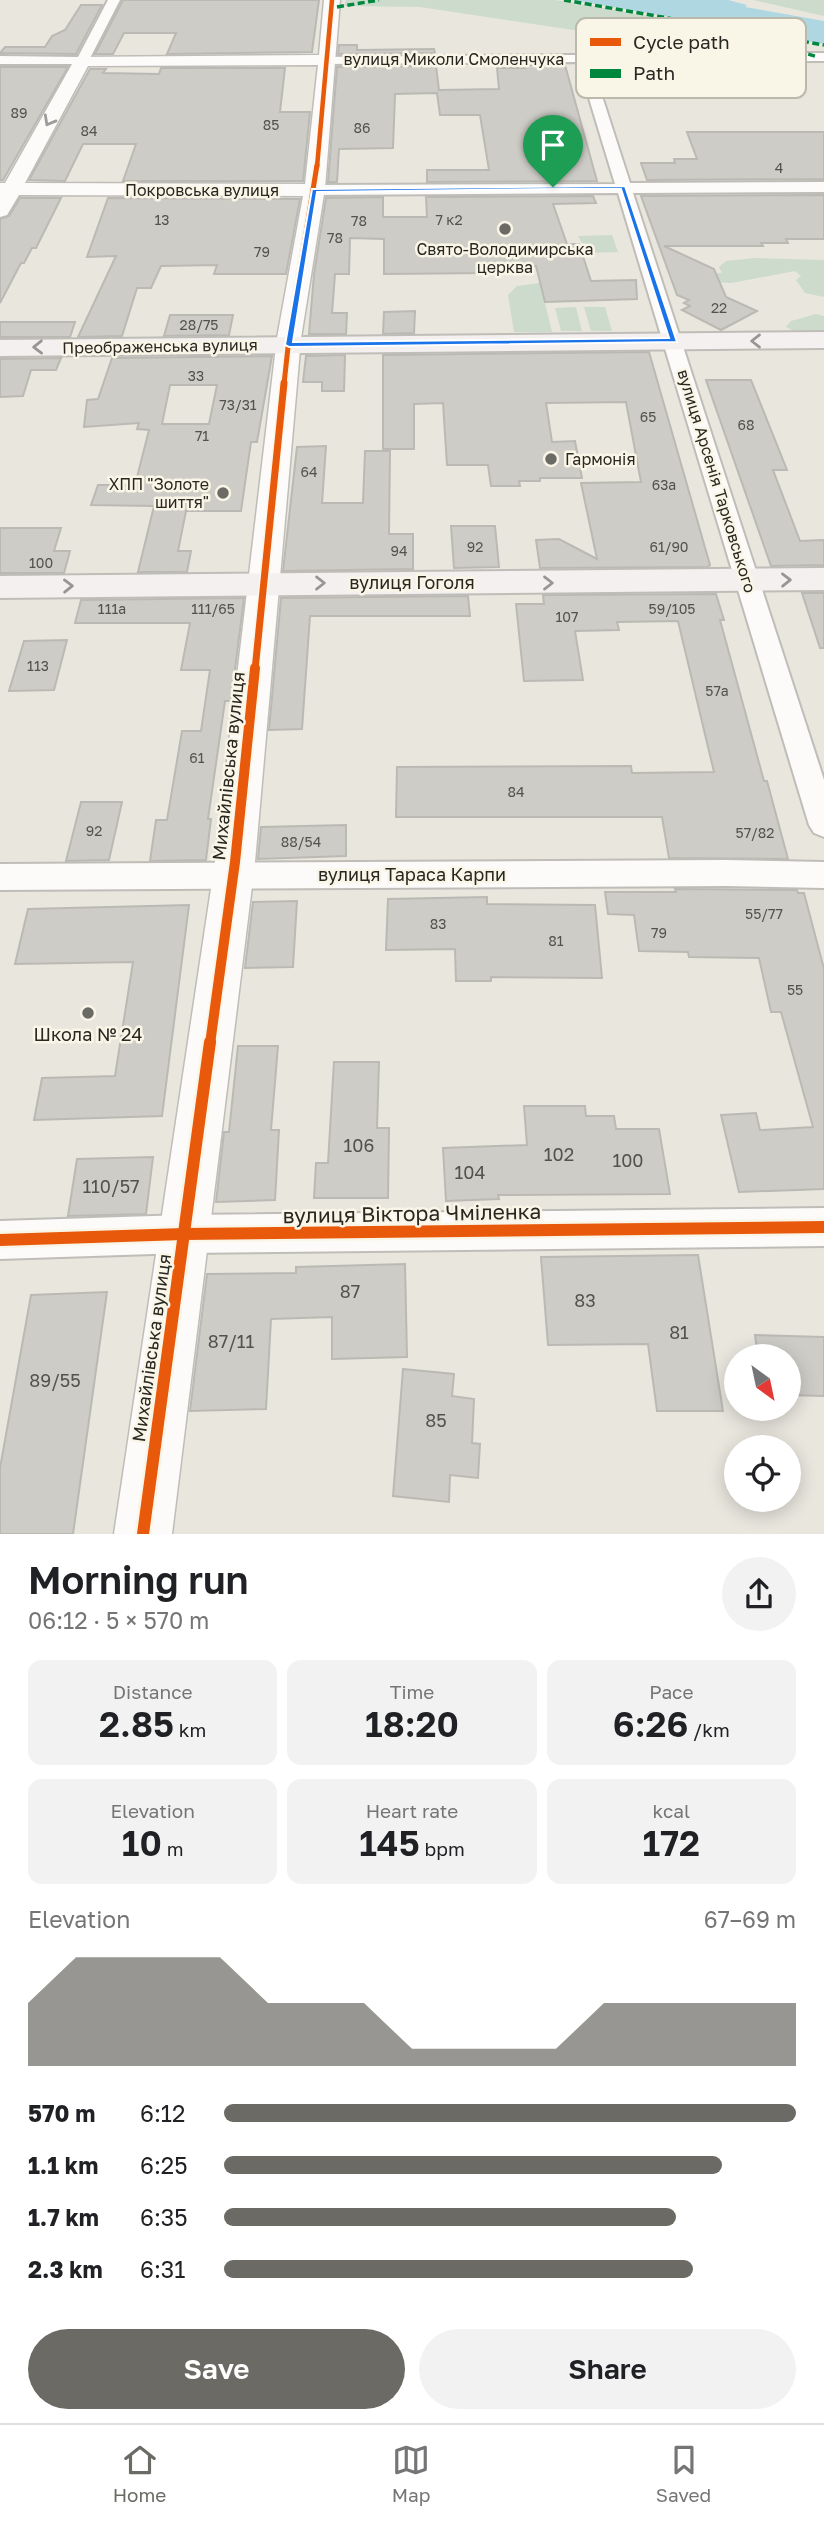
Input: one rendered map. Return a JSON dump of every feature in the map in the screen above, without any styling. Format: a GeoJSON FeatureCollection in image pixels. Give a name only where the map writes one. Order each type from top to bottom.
{"type":"FeatureCollection","features":[{"type":"Feature","properties":{"kind":"main road","name":"Преображенська вулиця"},"geometry":{"type":"LineString","coordinates":[[0,348],[824,340]]}},
{"type":"Feature","properties":{"kind":"main road","name":"вулиця Гоголя"},"geometry":{"type":"LineString","coordinates":[[0,587],[747,582],[824,579]]}},
{"type":"Feature","properties":{"kind":"street"},"geometry":{"type":"LineString","coordinates":[[0,211],[6,189],[82,61],[114,0]]}},
{"type":"Feature","properties":{"kind":"street","name":"Михайлівська вулиця"},"geometry":{"type":"LineString","coordinates":[[143,1534],[233,876],[289,345],[314,190],[332,0]]}},
{"type":"Feature","properties":{"kind":"street","name":"вулиця Миколи Смоленчука"},"geometry":{"type":"LineString","coordinates":[[806,57],[824,57]]}},
{"type":"Feature","properties":{"kind":"street","name":"вулиця Миколи Смоленчука"},"geometry":{"type":"LineString","coordinates":[[0,60],[576,58]]}},
{"type":"Feature","properties":{"kind":"street","name":"вулиця Арсенія Тарковського"},"geometry":{"type":"LineString","coordinates":[[595,98],[824,825]]}},
{"type":"Feature","properties":{"kind":"street","name":"Покровська вулиця"},"geometry":{"type":"LineString","coordinates":[[6,189],[824,187]]}},
{"type":"Feature","properties":{"kind":"street","name":"вулиця Тараса Карпи"},"geometry":{"type":"LineString","coordinates":[[0,877],[725,873],[824,875]]}},
{"type":"Feature","properties":{"kind":"street","name":"вулиця Віктора Чміленка"},"geometry":{"type":"LineString","coordinates":[[0,1240],[184,1234],[824,1227]]}},
{"type":"Feature","properties":{"kind":"green space"},"geometry":{"type":"Polygon","coordinates":[[[346,0],[555,0],[660,18],[576,18],[576,30],[420,7],[344,6],[346,0]]]}},
{"type":"Feature","properties":{"kind":"green space"},"geometry":{"type":"Polygon","coordinates":[[[753,0],[824,0],[824,16],[753,0]]]}},
{"type":"Feature","properties":{"kind":"green space"},"geometry":{"type":"Polygon","coordinates":[[[612,235],[618,252],[587,253],[578,236],[612,235]]]}},
{"type":"Feature","properties":{"kind":"green space"},"geometry":{"type":"Polygon","coordinates":[[[756,258],[824,260],[824,297],[805,293],[796,280],[801,276],[795,271],[731,283],[709,282],[705,274],[722,273],[719,267],[726,261],[756,258]]]}},
{"type":"Feature","properties":{"kind":"green space"},"geometry":{"type":"Polygon","coordinates":[[[540,283],[552,332],[514,332],[508,295],[517,286],[540,283]]]}},
{"type":"Feature","properties":{"kind":"green space"},"geometry":{"type":"Polygon","coordinates":[[[576,307],[582,331],[561,331],[555,308],[576,307]]]}},
{"type":"Feature","properties":{"kind":"green space"},"geometry":{"type":"Polygon","coordinates":[[[584,307],[605,307],[612,331],[591,331],[584,307]]]}},
{"type":"Feature","properties":{"kind":"green space"},"geometry":{"type":"Polygon","coordinates":[[[816,314],[824,316],[824,330],[794,331],[786,327],[791,321],[816,314]]]}},
{"type":"Feature","properties":{"kind":"water"},"geometry":{"type":"Polygon","coordinates":[[[573,0],[728,0],[747,5],[745,7],[824,21],[824,44],[806,41],[806,18],[676,18],[573,0]]]}},
{"type":"Feature","properties":{"kind":"building"},"geometry":{"type":"Polygon","coordinates":[[[123,0],[319,0],[312,52],[167,54],[176,33],[124,33],[113,54],[95,54],[123,0]]]}},
{"type":"Feature","properties":{"kind":"building"},"geometry":{"type":"Polygon","coordinates":[[[81,5],[102,5],[76,54],[0,53],[5,47],[45,47],[52,36],[65,30],[81,5]]]}},
{"type":"Feature","properties":{"kind":"building"},"geometry":{"type":"Polygon","coordinates":[[[339,45],[357,45],[357,50],[434,49],[435,53],[338,54],[339,45]]]}},
{"type":"Feature","properties":{"kind":"building"},"geometry":{"type":"Polygon","coordinates":[[[525,65],[565,65],[597,181],[427,182],[427,170],[489,170],[480,115],[440,115],[437,93],[395,94],[393,148],[339,149],[337,182],[328,182],[337,67],[436,66],[439,90],[499,89],[497,68],[526,68],[525,65]]]}},
{"type":"Feature","properties":{"kind":"building"},"geometry":{"type":"Polygon","coordinates":[[[0,67],[68,67],[3,180],[0,180],[0,67]]]}},
{"type":"Feature","properties":{"kind":"building"},"geometry":{"type":"Polygon","coordinates":[[[161,68],[285,68],[280,112],[310,112],[303,181],[123,181],[136,144],[83,144],[65,181],[29,180],[90,69],[106,69],[103,73],[159,74],[161,68]]]}},
{"type":"Feature","properties":{"kind":"building"},"geometry":{"type":"Polygon","coordinates":[[[687,132],[824,132],[824,179],[647,180],[641,163],[675,163],[674,159],[697,159],[687,132]]]}},
{"type":"Feature","properties":{"kind":"building"},"geometry":{"type":"Polygon","coordinates":[[[824,195],[824,239],[786,239],[788,243],[761,243],[763,246],[664,246],[714,269],[726,297],[757,311],[721,330],[682,310],[690,306],[684,303],[689,300],[677,295],[641,196],[824,195]]]}},
{"type":"Feature","properties":{"kind":"building"},"geometry":{"type":"Polygon","coordinates":[[[593,196],[596,203],[553,204],[567,244],[579,244],[591,281],[636,280],[637,299],[545,302],[536,266],[486,267],[487,273],[384,274],[384,239],[350,238],[349,274],[335,274],[332,313],[347,313],[346,334],[309,334],[314,274],[326,198],[383,197],[383,217],[427,217],[426,197],[593,196]]]}},
{"type":"Feature","properties":{"kind":"building"},"geometry":{"type":"Polygon","coordinates":[[[20,198],[61,198],[36,248],[32,248],[24,263],[21,263],[0,303],[0,219],[9,216],[20,198]]]}},
{"type":"Feature","properties":{"kind":"building"},"geometry":{"type":"Polygon","coordinates":[[[108,198],[300,199],[286,274],[214,274],[217,265],[161,266],[151,288],[137,288],[122,336],[78,337],[116,256],[87,257],[108,198]]]}},
{"type":"Feature","properties":{"kind":"building"},"geometry":{"type":"Polygon","coordinates":[[[415,311],[414,333],[383,334],[384,312],[415,311]]]}},
{"type":"Feature","properties":{"kind":"building"},"geometry":{"type":"Polygon","coordinates":[[[170,315],[233,315],[229,335],[164,336],[170,315]]]}},
{"type":"Feature","properties":{"kind":"building"},"geometry":{"type":"Polygon","coordinates":[[[0,322],[75,322],[70,337],[0,337],[0,322]]]}},
{"type":"Feature","properties":{"kind":"building"},"geometry":{"type":"Polygon","coordinates":[[[649,352],[710,565],[708,567],[540,568],[536,540],[559,539],[597,559],[581,483],[641,482],[626,402],[546,403],[552,442],[575,441],[582,478],[540,478],[540,481],[519,481],[520,486],[491,486],[488,465],[447,465],[443,403],[414,404],[414,449],[383,449],[383,355],[649,352]]]}},
{"type":"Feature","properties":{"kind":"building"},"geometry":{"type":"Polygon","coordinates":[[[345,355],[344,391],[322,391],[322,382],[303,382],[306,356],[345,355]]]}},
{"type":"Feature","properties":{"kind":"building"},"geometry":{"type":"Polygon","coordinates":[[[272,356],[257,442],[251,442],[241,511],[186,511],[178,551],[191,551],[187,572],[138,572],[154,506],[91,505],[98,485],[135,485],[149,430],[137,429],[139,423],[84,427],[87,400],[98,399],[112,358],[272,356]],[[170,385],[162,424],[209,424],[217,385],[170,385]]]}},
{"type":"Feature","properties":{"kind":"building"},"geometry":{"type":"Polygon","coordinates":[[[61,358],[56,370],[31,370],[23,396],[0,397],[0,359],[61,358]]]}},
{"type":"Feature","properties":{"kind":"building"},"geometry":{"type":"Polygon","coordinates":[[[706,380],[751,380],[787,470],[773,470],[800,541],[824,540],[824,565],[771,566],[706,380]]]}},
{"type":"Feature","properties":{"kind":"building"},"geometry":{"type":"Polygon","coordinates":[[[326,446],[322,503],[363,503],[365,451],[390,451],[389,534],[413,534],[413,569],[283,571],[297,447],[326,446]]]}},
{"type":"Feature","properties":{"kind":"building"},"geometry":{"type":"Polygon","coordinates":[[[451,526],[495,526],[499,567],[454,568],[451,526]]]}},
{"type":"Feature","properties":{"kind":"building"},"geometry":{"type":"Polygon","coordinates":[[[0,528],[61,528],[54,551],[70,551],[64,573],[0,573],[0,528]]]}},
{"type":"Feature","properties":{"kind":"building"},"geometry":{"type":"Polygon","coordinates":[[[802,593],[824,593],[824,648],[820,648],[802,593]]]}},
{"type":"Feature","properties":{"kind":"building"},"geometry":{"type":"Polygon","coordinates":[[[716,594],[724,620],[720,620],[788,859],[669,858],[662,817],[396,817],[397,767],[631,766],[632,773],[714,772],[678,621],[617,622],[619,630],[575,631],[583,680],[524,681],[516,604],[544,604],[543,595],[716,594]]]}},
{"type":"Feature","properties":{"kind":"building"},"geometry":{"type":"Polygon","coordinates":[[[468,596],[470,616],[310,616],[302,729],[269,730],[281,598],[468,596]]]}},
{"type":"Feature","properties":{"kind":"building"},"geometry":{"type":"Polygon","coordinates":[[[244,598],[231,701],[225,701],[208,819],[211,819],[206,860],[150,861],[156,820],[167,820],[182,731],[201,731],[210,670],[181,670],[190,623],[75,623],[81,600],[244,598]]]}},
{"type":"Feature","properties":{"kind":"building"},"geometry":{"type":"Polygon","coordinates":[[[67,640],[54,690],[9,691],[24,641],[67,640]]]}},
{"type":"Feature","properties":{"kind":"building"},"geometry":{"type":"Polygon","coordinates":[[[81,802],[122,802],[109,860],[66,861],[81,802]]]}},
{"type":"Feature","properties":{"kind":"building"},"geometry":{"type":"Polygon","coordinates":[[[346,825],[346,856],[258,859],[261,827],[346,825]]]}},
{"type":"Feature","properties":{"kind":"building"},"geometry":{"type":"Polygon","coordinates":[[[675,889],[797,890],[798,893],[804,893],[824,969],[824,1189],[739,1192],[721,1115],[756,1113],[760,1130],[813,1127],[781,1012],[771,1012],[759,958],[689,957],[688,952],[639,951],[634,915],[608,914],[605,892],[676,892],[675,889]]]}},
{"type":"Feature","properties":{"kind":"building"},"geometry":{"type":"Polygon","coordinates":[[[487,897],[487,904],[595,905],[602,978],[491,977],[491,981],[456,981],[455,949],[386,950],[388,899],[487,897]]]}},
{"type":"Feature","properties":{"kind":"building"},"geometry":{"type":"Polygon","coordinates":[[[297,901],[293,967],[245,968],[253,902],[297,901]]]}},
{"type":"Feature","properties":{"kind":"building"},"geometry":{"type":"Polygon","coordinates":[[[189,905],[162,1116],[34,1120],[42,1078],[115,1076],[133,962],[15,964],[28,909],[189,905]]]}},
{"type":"Feature","properties":{"kind":"building"},"geometry":{"type":"Polygon","coordinates":[[[238,1046],[278,1046],[271,1130],[279,1130],[275,1200],[216,1202],[224,1132],[229,1132],[238,1046]]]}},
{"type":"Feature","properties":{"kind":"building"},"geometry":{"type":"Polygon","coordinates":[[[334,1062],[379,1062],[377,1128],[389,1128],[388,1198],[314,1198],[316,1163],[328,1163],[334,1062]]]}},
{"type":"Feature","properties":{"kind":"building"},"geometry":{"type":"Polygon","coordinates":[[[524,1106],[585,1106],[586,1116],[614,1116],[616,1129],[659,1129],[670,1194],[498,1195],[499,1199],[446,1201],[443,1148],[527,1145],[524,1106]]]}},
{"type":"Feature","properties":{"kind":"building"},"geometry":{"type":"Polygon","coordinates":[[[153,1157],[146,1214],[68,1216],[77,1159],[153,1157]]]}},
{"type":"Feature","properties":{"kind":"building"},"geometry":{"type":"Polygon","coordinates":[[[698,1255],[723,1411],[657,1411],[648,1344],[548,1345],[541,1257],[698,1255]]]}},
{"type":"Feature","properties":{"kind":"building"},"geometry":{"type":"Polygon","coordinates":[[[405,1264],[407,1357],[332,1359],[332,1317],[271,1319],[266,1409],[190,1411],[207,1274],[296,1273],[296,1267],[405,1264]]]}},
{"type":"Feature","properties":{"kind":"building"},"geometry":{"type":"Polygon","coordinates":[[[107,1292],[73,1534],[0,1534],[0,1468],[31,1295],[107,1292]]]}},
{"type":"Feature","properties":{"kind":"building"},"geometry":{"type":"Polygon","coordinates":[[[755,1335],[824,1337],[824,1396],[802,1395],[802,1344],[756,1344],[755,1335]]]}},
{"type":"Feature","properties":{"kind":"building"},"geometry":{"type":"Polygon","coordinates":[[[403,1369],[454,1374],[452,1396],[474,1399],[472,1443],[480,1444],[478,1478],[450,1475],[449,1502],[393,1496],[403,1369]]]}},
{"type":"Feature","properties":{"kind":"marked path"},"geometry":{"type":"LineString","coordinates":[[337,7],[379,0]]}},
{"type":"Feature","properties":{"kind":"marked path"},"geometry":{"type":"LineString","coordinates":[[564,0],[668,18]]}},
{"type":"Feature","properties":{"kind":"marked path"},"geometry":{"type":"LineString","coordinates":[[806,42],[824,45]]}},
{"type":"Feature","properties":{"kind":"marked path"},"geometry":{"type":"LineString","coordinates":[[806,53],[818,57]]}},
{"type":"Feature","properties":{"kind":"cycle path"},"geometry":{"type":"LineString","coordinates":[[143,1534],[235,862],[289,338],[315,188],[332,0]]}},
{"type":"Feature","properties":{"kind":"cycle path"},"geometry":{"type":"LineString","coordinates":[[0,1240],[184,1234],[824,1227]]}},
{"type":"Feature","properties":{"kind":"place","name":"Свято-Володимирська церква"},"geometry":{"type":"Point","coordinates":[505,229]}},
{"type":"Feature","properties":{"kind":"place","name":"Гармонія"},"geometry":{"type":"Point","coordinates":[551,459]}},
{"type":"Feature","properties":{"kind":"place","name":"ХПП \"Золоте шиття\""},"geometry":{"type":"Point","coordinates":[223,493]}},
{"type":"Feature","properties":{"kind":"place","name":"Школа № 24"},"geometry":{"type":"Point","coordinates":[88,1013]}},
{"type":"Feature","properties":{"kind":"route"},"geometry":{"type":"LineString","coordinates":[[553,187],[623,187],[674,341],[289,345],[314,190],[553,187]]}}]}
